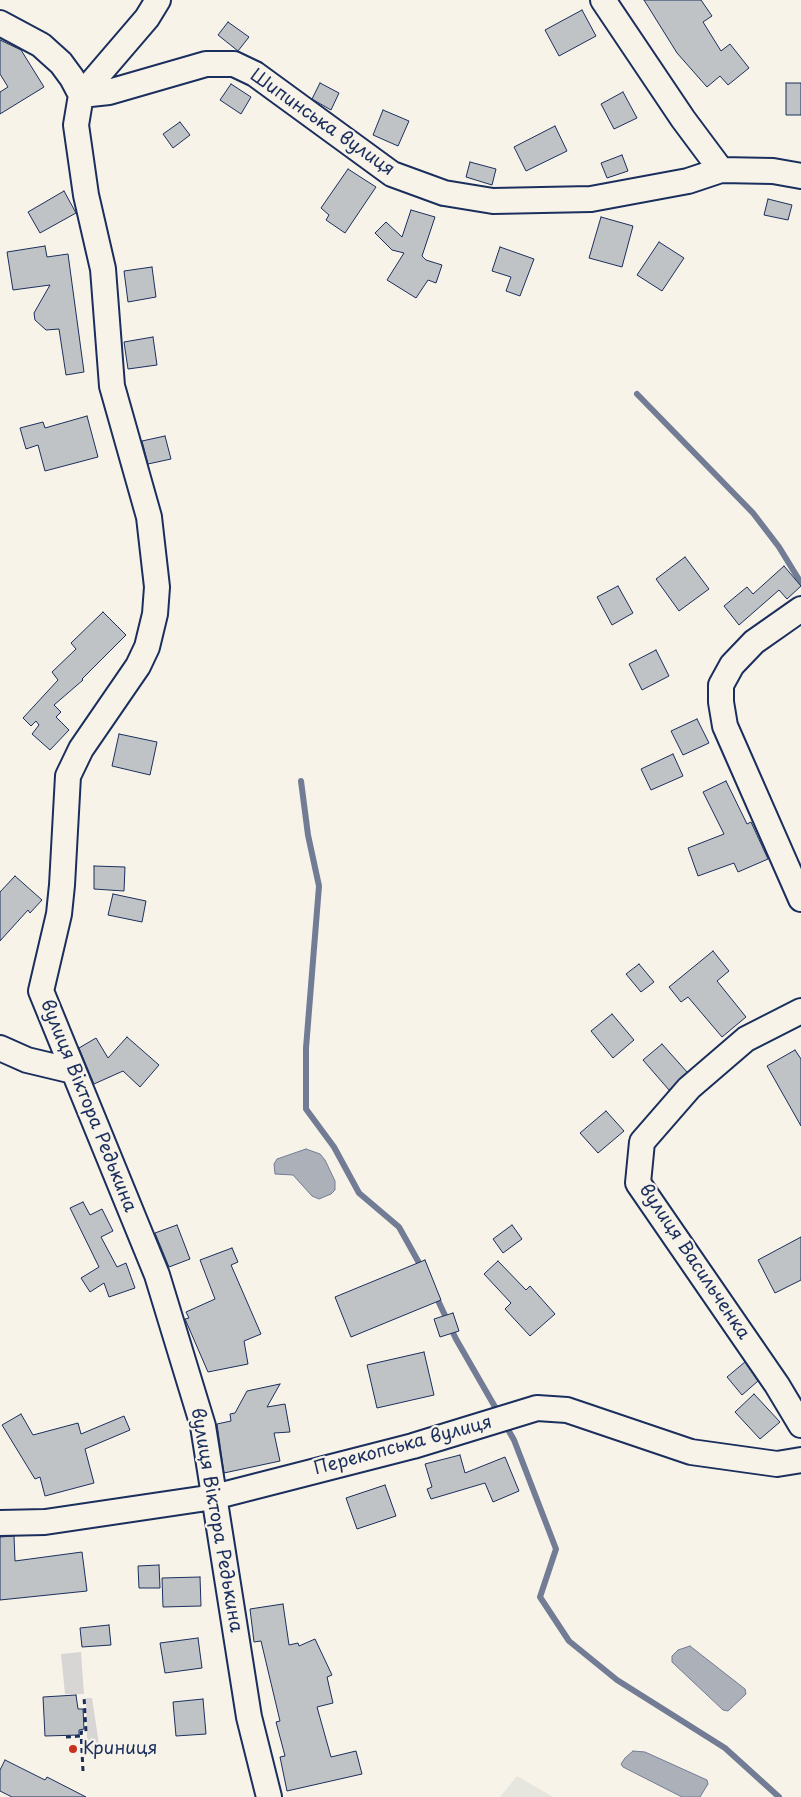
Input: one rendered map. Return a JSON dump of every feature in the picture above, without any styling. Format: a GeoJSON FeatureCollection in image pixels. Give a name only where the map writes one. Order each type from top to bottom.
{"type":"FeatureCollection","features":[{"type":"Feature","properties":{"kind":"street"},"geometry":{"type":"LineString","coordinates":[[0,23],[41,45],[61,63],[82,95],[146,18],[158,0]]}},
{"type":"Feature","properties":{"kind":"street"},"geometry":{"type":"LineString","coordinates":[[603,0],[683,119],[721,170]]}},
{"type":"Feature","properties":{"kind":"street","name":"Шипинська вулиця"},"geometry":{"type":"LineString","coordinates":[[82,95],[110,92],[206,64],[234,64],[255,74],[392,174],[444,193],[493,201],[591,199],[688,182],[721,170],[773,171],[801,176]]}},
{"type":"Feature","properties":{"kind":"street","name":"вулиця Віктора Редькина"},"geometry":{"type":"LineString","coordinates":[[82,95],[76,125],[86,195],[102,269],[112,386],[149,517],[157,587],[155,614],[146,647],[138,666],[80,749],[68,776],[60,904],[41,991],[157,1275],[203,1426],[249,1717],[269,1797]]}},
{"type":"Feature","properties":{"kind":"street"},"geometry":{"type":"LineString","coordinates":[[801,609],[754,642],[732,665],[721,686],[721,702],[725,726],[801,899]]}},
{"type":"Feature","properties":{"kind":"street","name":"вулиця Васильченка"},"geometry":{"type":"LineString","coordinates":[[801,1012],[746,1040],[689,1088],[642,1142],[638,1183],[778,1385],[801,1426]]}},
{"type":"Feature","properties":{"kind":"street"},"geometry":{"type":"LineString","coordinates":[[0,1048],[27,1060],[73,1071]]}},
{"type":"Feature","properties":{"kind":"street","name":"Перекопська вулиця"},"geometry":{"type":"LineString","coordinates":[[0,1523],[45,1522],[214,1497],[413,1446],[537,1408],[567,1410],[691,1452],[777,1464],[801,1460]]}},
{"type":"Feature","properties":{"kind":"path"},"geometry":{"type":"LineString","coordinates":[[83,1771],[80,1732],[86,1732],[84,1696]]}},
{"type":"Feature","properties":{"kind":"path"},"geometry":{"type":"LineString","coordinates":[[66,1737],[81,1736]]}},
{"type":"Feature","properties":{"kind":"shaded area"},"geometry":{"type":"Polygon","coordinates":[[[306,1149],[320,1154],[335,1181],[335,1190],[331,1194],[319,1199],[312,1196],[293,1175],[275,1174],[274,1164],[277,1159],[306,1149]]]}},
{"type":"Feature","properties":{"kind":"shaded area"},"geometry":{"type":"Polygon","coordinates":[[[690,1646],[745,1689],[746,1694],[728,1711],[723,1710],[672,1662],[672,1656],[678,1650],[690,1646]]]}},
{"type":"Feature","properties":{"kind":"shaded area"},"geometry":{"type":"Polygon","coordinates":[[[81,1652],[84,1694],[65,1694],[61,1654],[81,1652]]]}},
{"type":"Feature","properties":{"kind":"shaded area"},"geometry":{"type":"Polygon","coordinates":[[[86,1698],[92,1698],[100,1751],[84,1755],[83,1739],[87,1738],[86,1698]]]}},
{"type":"Feature","properties":{"kind":"shaded area"},"geometry":{"type":"Polygon","coordinates":[[[633,1751],[645,1752],[707,1780],[708,1784],[700,1797],[682,1797],[623,1767],[621,1764],[633,1751]]]}},
{"type":"Feature","properties":{"kind":"shaded area"},"geometry":{"type":"Polygon","coordinates":[[[517,1776],[553,1797],[500,1797],[517,1776]]]}},
{"type":"Feature","properties":{"kind":"building"},"geometry":{"type":"Polygon","coordinates":[[[644,0],[701,0],[712,16],[703,22],[721,51],[730,44],[749,68],[728,85],[720,76],[707,87],[677,53],[644,0]]]}},
{"type":"Feature","properties":{"kind":"building"},"geometry":{"type":"Polygon","coordinates":[[[582,10],[596,36],[559,56],[545,30],[582,10]]]}},
{"type":"Feature","properties":{"kind":"building"},"geometry":{"type":"Polygon","coordinates":[[[228,22],[249,37],[238,51],[218,35],[228,22]]]}},
{"type":"Feature","properties":{"kind":"building"},"geometry":{"type":"Polygon","coordinates":[[[0,40],[21,50],[44,87],[0,114],[0,92],[8,87],[0,74],[0,40]]]}},
{"type":"Feature","properties":{"kind":"building"},"geometry":{"type":"Polygon","coordinates":[[[320,83],[339,93],[331,110],[312,99],[320,83]]]}},
{"type":"Feature","properties":{"kind":"building"},"geometry":{"type":"Polygon","coordinates":[[[786,83],[801,83],[801,115],[786,115],[786,83]]]}},
{"type":"Feature","properties":{"kind":"building"},"geometry":{"type":"Polygon","coordinates":[[[231,84],[251,97],[241,114],[220,100],[231,84]]]}},
{"type":"Feature","properties":{"kind":"building"},"geometry":{"type":"Polygon","coordinates":[[[623,92],[637,118],[614,129],[601,104],[623,92]]]}},
{"type":"Feature","properties":{"kind":"building"},"geometry":{"type":"Polygon","coordinates":[[[383,110],[409,121],[398,146],[373,135],[383,110]]]}},
{"type":"Feature","properties":{"kind":"building"},"geometry":{"type":"Polygon","coordinates":[[[180,122],[190,135],[173,148],[163,134],[180,122]]]}},
{"type":"Feature","properties":{"kind":"building"},"geometry":{"type":"Polygon","coordinates":[[[555,126],[567,151],[526,171],[514,147],[555,126]]]}},
{"type":"Feature","properties":{"kind":"building"},"geometry":{"type":"Polygon","coordinates":[[[622,155],[628,171],[607,178],[601,163],[622,155]]]}},
{"type":"Feature","properties":{"kind":"building"},"geometry":{"type":"Polygon","coordinates":[[[470,162],[496,169],[492,185],[466,177],[470,162]]]}},
{"type":"Feature","properties":{"kind":"building"},"geometry":{"type":"Polygon","coordinates":[[[348,169],[376,187],[345,233],[326,220],[329,215],[321,208],[348,169]]]}},
{"type":"Feature","properties":{"kind":"building"},"geometry":{"type":"Polygon","coordinates":[[[64,191],[76,213],[40,233],[28,212],[64,191]]]}},
{"type":"Feature","properties":{"kind":"building"},"geometry":{"type":"Polygon","coordinates":[[[768,199],[792,205],[788,220],[764,215],[768,199]]]}},
{"type":"Feature","properties":{"kind":"building"},"geometry":{"type":"Polygon","coordinates":[[[411,210],[435,217],[422,256],[426,260],[442,265],[436,283],[428,280],[416,298],[387,280],[404,253],[392,250],[375,233],[386,222],[402,237],[411,210]]]}},
{"type":"Feature","properties":{"kind":"building"},"geometry":{"type":"Polygon","coordinates":[[[601,217],[633,226],[622,267],[589,258],[601,217]]]}},
{"type":"Feature","properties":{"kind":"building"},"geometry":{"type":"Polygon","coordinates":[[[659,242],[684,258],[662,291],[637,275],[659,242]]]}},
{"type":"Feature","properties":{"kind":"building"},"geometry":{"type":"Polygon","coordinates":[[[45,246],[47,257],[68,254],[84,372],[66,375],[59,329],[46,330],[35,320],[34,313],[50,285],[13,290],[7,252],[45,246]]]}},
{"type":"Feature","properties":{"kind":"building"},"geometry":{"type":"Polygon","coordinates":[[[500,247],[534,259],[520,296],[506,291],[511,277],[492,271],[500,247]]]}},
{"type":"Feature","properties":{"kind":"building"},"geometry":{"type":"Polygon","coordinates":[[[152,267],[156,297],[128,302],[124,271],[152,267]]]}},
{"type":"Feature","properties":{"kind":"building"},"geometry":{"type":"Polygon","coordinates":[[[153,337],[157,365],[128,369],[124,342],[153,337]]]}},
{"type":"Feature","properties":{"kind":"building"},"geometry":{"type":"Polygon","coordinates":[[[87,416],[98,457],[45,471],[38,445],[26,449],[20,428],[43,422],[45,428],[87,416]]]}},
{"type":"Feature","properties":{"kind":"building"},"geometry":{"type":"Polygon","coordinates":[[[165,436],[171,459],[148,464],[142,441],[165,436]]]}},
{"type":"Feature","properties":{"kind":"building"},"geometry":{"type":"Polygon","coordinates":[[[685,557],[709,589],[679,611],[656,579],[685,557]]]}},
{"type":"Feature","properties":{"kind":"building"},"geometry":{"type":"Polygon","coordinates":[[[784,566],[801,586],[787,599],[779,590],[739,625],[724,606],[747,587],[753,594],[784,566]]]}},
{"type":"Feature","properties":{"kind":"building"},"geometry":{"type":"Polygon","coordinates":[[[618,586],[633,613],[612,625],[597,597],[618,586]]]}},
{"type":"Feature","properties":{"kind":"building"},"geometry":{"type":"Polygon","coordinates":[[[103,612],[126,635],[83,680],[54,705],[61,712],[56,717],[69,730],[50,750],[32,734],[39,725],[36,721],[31,726],[23,718],[58,680],[52,672],[76,649],[71,643],[103,612]]]}},
{"type":"Feature","properties":{"kind":"building"},"geometry":{"type":"Polygon","coordinates":[[[656,650],[669,676],[642,690],[629,664],[656,650]]]}},
{"type":"Feature","properties":{"kind":"building"},"geometry":{"type":"Polygon","coordinates":[[[697,719],[709,743],[683,755],[671,731],[697,719]]]}},
{"type":"Feature","properties":{"kind":"building"},"geometry":{"type":"Polygon","coordinates":[[[119,734],[157,742],[150,775],[112,766],[119,734]]]}},
{"type":"Feature","properties":{"kind":"building"},"geometry":{"type":"Polygon","coordinates":[[[673,754],[683,776],[651,790],[641,769],[673,754]]]}},
{"type":"Feature","properties":{"kind":"building"},"geometry":{"type":"Polygon","coordinates":[[[726,781],[747,824],[751,822],[768,859],[738,872],[734,863],[698,876],[688,848],[724,834],[703,792],[726,781]]]}},
{"type":"Feature","properties":{"kind":"building"},"geometry":{"type":"Polygon","coordinates":[[[94,866],[125,867],[124,891],[94,889],[94,866]]]}},
{"type":"Feature","properties":{"kind":"building"},"geometry":{"type":"Polygon","coordinates":[[[15,876],[42,900],[30,913],[28,910],[0,941],[0,892],[15,876]]]}},
{"type":"Feature","properties":{"kind":"building"},"geometry":{"type":"Polygon","coordinates":[[[113,894],[146,901],[142,922],[108,915],[113,894]]]}},
{"type":"Feature","properties":{"kind":"building"},"geometry":{"type":"Polygon","coordinates":[[[713,951],[729,971],[717,981],[746,1017],[722,1037],[688,997],[681,1002],[669,987],[713,951]]]}},
{"type":"Feature","properties":{"kind":"building"},"geometry":{"type":"Polygon","coordinates":[[[639,964],[654,982],[641,992],[626,974],[639,964]]]}},
{"type":"Feature","properties":{"kind":"building"},"geometry":{"type":"Polygon","coordinates":[[[612,1014],[634,1040],[613,1058],[591,1031],[612,1014]]]}},
{"type":"Feature","properties":{"kind":"building"},"geometry":{"type":"Polygon","coordinates":[[[127,1037],[159,1065],[140,1087],[123,1071],[94,1084],[79,1048],[96,1038],[108,1058],[127,1037]]]}},
{"type":"Feature","properties":{"kind":"building"},"geometry":{"type":"Polygon","coordinates":[[[662,1044],[687,1072],[669,1090],[643,1060],[662,1044]]]}},
{"type":"Feature","properties":{"kind":"building"},"geometry":{"type":"Polygon","coordinates":[[[795,1050],[801,1059],[801,1126],[767,1066],[795,1050]]]}},
{"type":"Feature","properties":{"kind":"building"},"geometry":{"type":"Polygon","coordinates":[[[606,1111],[624,1131],[598,1153],[580,1133],[606,1111]]]}},
{"type":"Feature","properties":{"kind":"building"},"geometry":{"type":"Polygon","coordinates":[[[83,1202],[90,1215],[102,1209],[113,1231],[101,1237],[117,1267],[126,1263],[135,1288],[109,1297],[104,1283],[90,1292],[81,1278],[99,1267],[70,1208],[83,1202]]]}},
{"type":"Feature","properties":{"kind":"building"},"geometry":{"type":"Polygon","coordinates":[[[177,1225],[190,1259],[169,1267],[155,1233],[177,1225]]]}},
{"type":"Feature","properties":{"kind":"building"},"geometry":{"type":"Polygon","coordinates":[[[512,1225],[522,1239],[503,1253],[493,1239],[512,1225]]]}},
{"type":"Feature","properties":{"kind":"building"},"geometry":{"type":"Polygon","coordinates":[[[801,1237],[801,1280],[775,1293],[758,1260],[801,1237]]]}},
{"type":"Feature","properties":{"kind":"building"},"geometry":{"type":"Polygon","coordinates":[[[232,1248],[238,1262],[231,1265],[261,1334],[244,1341],[248,1364],[208,1372],[185,1319],[189,1318],[186,1312],[215,1299],[200,1260],[232,1248]]]}},
{"type":"Feature","properties":{"kind":"building"},"geometry":{"type":"Polygon","coordinates":[[[425,1260],[441,1300],[351,1337],[335,1297],[425,1260]]]}},
{"type":"Feature","properties":{"kind":"building"},"geometry":{"type":"Polygon","coordinates":[[[498,1261],[526,1290],[530,1286],[555,1314],[530,1336],[505,1309],[511,1303],[484,1274],[498,1261]]]}},
{"type":"Feature","properties":{"kind":"building"},"geometry":{"type":"Polygon","coordinates":[[[453,1313],[459,1331],[440,1337],[434,1319],[453,1313]]]}},
{"type":"Feature","properties":{"kind":"building"},"geometry":{"type":"Polygon","coordinates":[[[424,1352],[434,1395],[377,1408],[367,1365],[424,1352]]]}},
{"type":"Feature","properties":{"kind":"building"},"geometry":{"type":"Polygon","coordinates":[[[745,1362],[758,1381],[742,1395],[727,1377],[745,1362]]]}},
{"type":"Feature","properties":{"kind":"building"},"geometry":{"type":"Polygon","coordinates":[[[280,1384],[267,1407],[285,1404],[290,1432],[274,1433],[280,1461],[224,1473],[217,1424],[231,1421],[230,1414],[235,1413],[247,1391],[280,1384]]]}},
{"type":"Feature","properties":{"kind":"building"},"geometry":{"type":"Polygon","coordinates":[[[754,1394],[780,1422],[760,1439],[735,1412],[754,1394]]]}},
{"type":"Feature","properties":{"kind":"building"},"geometry":{"type":"Polygon","coordinates":[[[21,1414],[33,1435],[78,1423],[81,1434],[124,1416],[130,1430],[85,1449],[94,1483],[45,1496],[40,1477],[35,1479],[2,1425],[21,1414]]]}},
{"type":"Feature","properties":{"kind":"building"},"geometry":{"type":"Polygon","coordinates":[[[460,1455],[465,1473],[505,1457],[519,1491],[493,1502],[485,1483],[431,1499],[427,1489],[432,1487],[425,1464],[460,1455]]]}},
{"type":"Feature","properties":{"kind":"building"},"geometry":{"type":"Polygon","coordinates":[[[385,1485],[396,1516],[357,1529],[346,1498],[385,1485]]]}},
{"type":"Feature","properties":{"kind":"building"},"geometry":{"type":"Polygon","coordinates":[[[14,1536],[15,1561],[82,1552],[87,1591],[0,1600],[0,1537],[14,1536]]]}},
{"type":"Feature","properties":{"kind":"building"},"geometry":{"type":"Polygon","coordinates":[[[159,1565],[160,1588],[139,1588],[138,1566],[159,1565]]]}},
{"type":"Feature","properties":{"kind":"building"},"geometry":{"type":"Polygon","coordinates":[[[200,1577],[201,1606],[163,1607],[162,1578],[200,1577]]]}},
{"type":"Feature","properties":{"kind":"building"},"geometry":{"type":"Polygon","coordinates":[[[283,1604],[289,1645],[298,1643],[299,1646],[315,1639],[332,1675],[327,1677],[333,1703],[317,1707],[331,1757],[356,1751],[362,1774],[287,1791],[280,1757],[285,1756],[276,1722],[280,1721],[261,1641],[254,1642],[250,1609],[283,1604]]]}},
{"type":"Feature","properties":{"kind":"building"},"geometry":{"type":"Polygon","coordinates":[[[109,1625],[111,1645],[82,1647],[80,1628],[109,1625]]]}},
{"type":"Feature","properties":{"kind":"building"},"geometry":{"type":"Polygon","coordinates":[[[198,1638],[202,1668],[165,1673],[160,1643],[198,1638]]]}},
{"type":"Feature","properties":{"kind":"building"},"geometry":{"type":"Polygon","coordinates":[[[76,1695],[78,1709],[83,1709],[84,1729],[79,1730],[79,1735],[45,1736],[43,1697],[76,1695]]]}},
{"type":"Feature","properties":{"kind":"building"},"geometry":{"type":"Polygon","coordinates":[[[203,1699],[206,1734],[176,1736],[173,1702],[203,1699]]]}},
{"type":"Feature","properties":{"kind":"building"},"geometry":{"type":"Polygon","coordinates":[[[5,1760],[45,1780],[47,1777],[86,1797],[12,1797],[0,1791],[0,1770],[5,1760]]]}},
{"type":"Feature","properties":{"kind":"waterway"},"geometry":{"type":"LineString","coordinates":[[637,394],[753,513],[779,547],[801,583]]}},
{"type":"Feature","properties":{"kind":"waterway"},"geometry":{"type":"LineString","coordinates":[[301,781],[308,835],[319,886],[306,1048],[306,1109],[334,1147],[359,1193],[399,1227],[423,1270]]}},
{"type":"Feature","properties":{"kind":"waterway"},"geometry":{"type":"LineString","coordinates":[[435,1294],[456,1339],[514,1440],[556,1549],[540,1597],[569,1641],[617,1680],[725,1748],[779,1797]]}},
{"type":"Feature","properties":{"kind":"place","name":"Криниця"},"geometry":{"type":"Point","coordinates":[73,1749]}}]}
